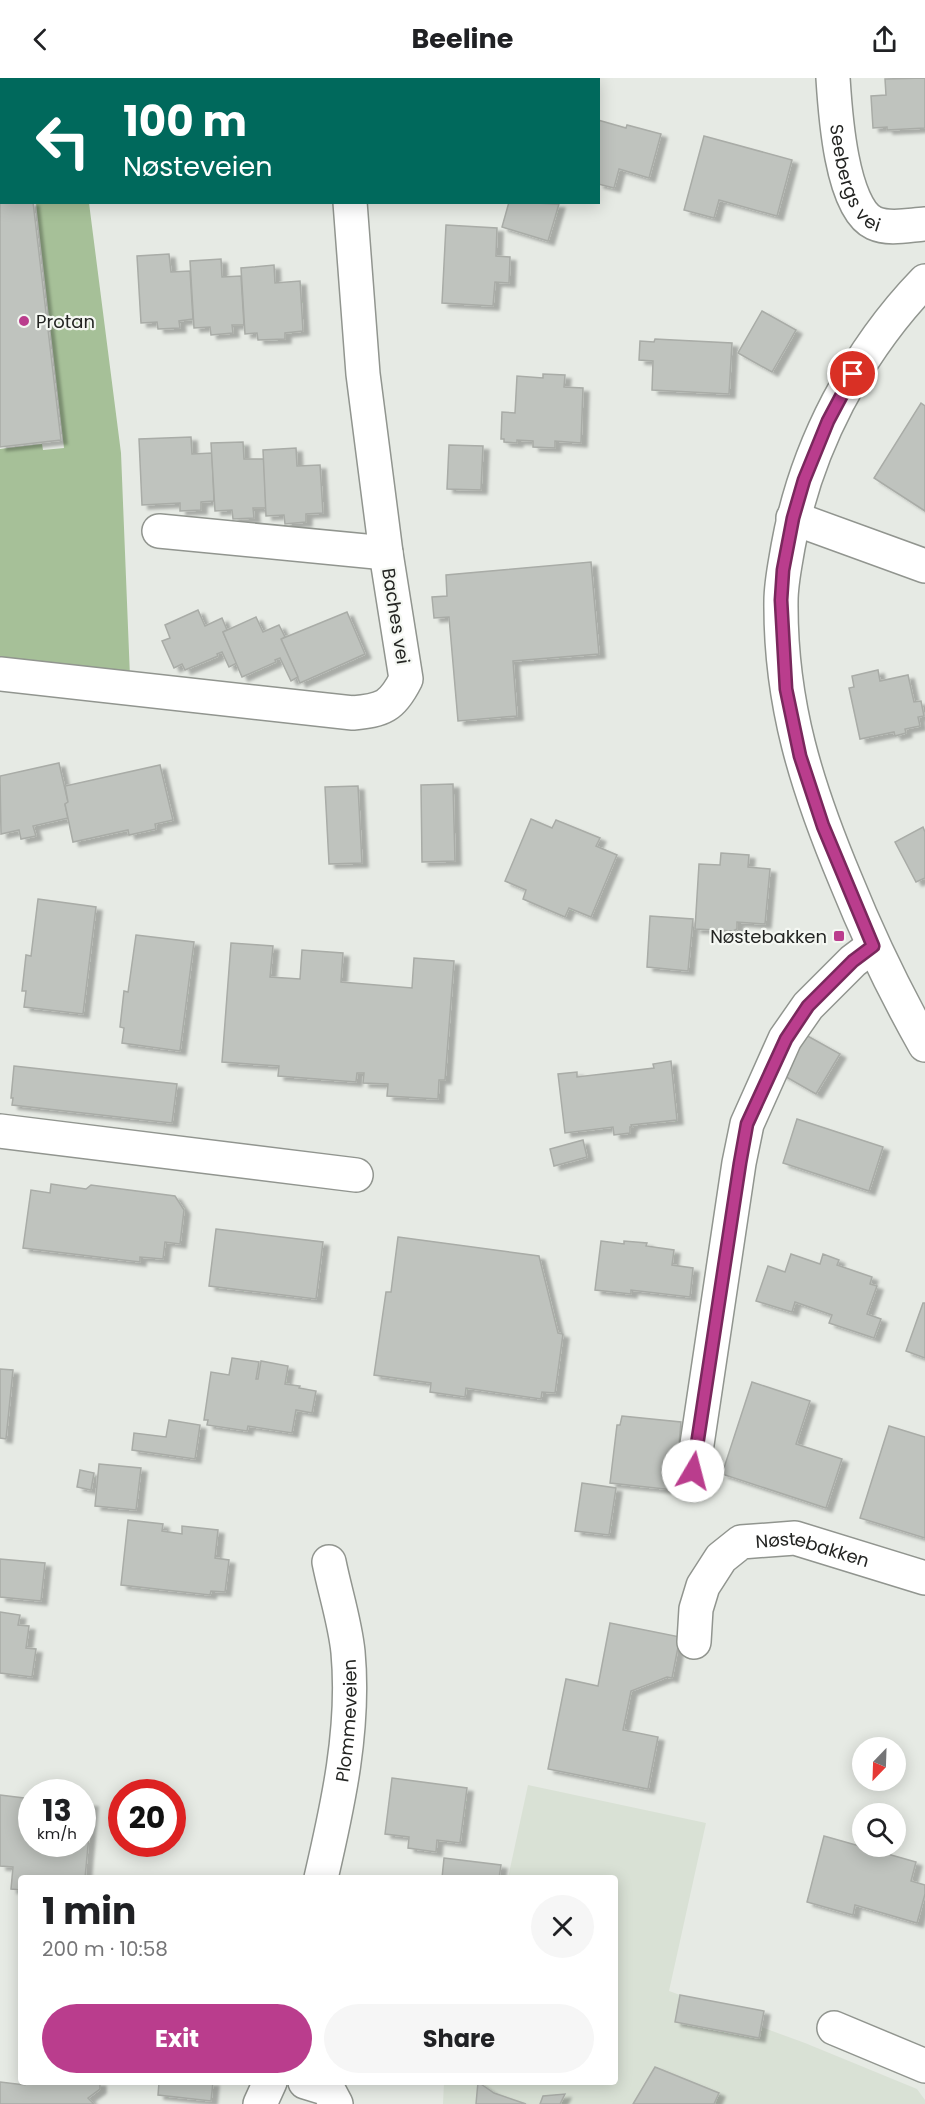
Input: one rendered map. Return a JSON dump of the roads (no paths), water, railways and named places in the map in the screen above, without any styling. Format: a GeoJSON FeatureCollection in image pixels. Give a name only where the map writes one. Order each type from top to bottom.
{"type":"FeatureCollection","features":[{"type":"Feature","properties":{"kind":"street","name":"Seebergs vei"},"geometry":{"type":"LineString","coordinates":[[833,78],[837,138],[852,195],[861,211],[872,223],[885,226],[925,224]]}},
{"type":"Feature","properties":{"kind":"street","name":"Baches vei"},"geometry":{"type":"LineString","coordinates":[[0,674],[353,713],[378,710],[398,695],[406,679],[386,553],[363,374],[350,204]]}},
{"type":"Feature","properties":{"kind":"street"},"geometry":{"type":"LineString","coordinates":[[925,281],[885,326],[853,374],[815,451],[793,518],[783,570],[781,600],[786,689],[793,727],[823,826],[873,946],[925,1045]]}},
{"type":"Feature","properties":{"kind":"street"},"geometry":{"type":"LineString","coordinates":[[793,518],[925,566]]}},
{"type":"Feature","properties":{"kind":"street"},"geometry":{"type":"LineString","coordinates":[[159,531],[386,553]]}},
{"type":"Feature","properties":{"kind":"street"},"geometry":{"type":"LineString","coordinates":[[693,1471],[747,1124],[786,1039],[808,1006],[853,961],[873,946]]}},
{"type":"Feature","properties":{"kind":"street"},"geometry":{"type":"LineString","coordinates":[[0,1131],[356,1175]]}},
{"type":"Feature","properties":{"kind":"street","name":"Nøstebakken"},"geometry":{"type":"LineString","coordinates":[[694,1642],[696,1609],[703,1586],[721,1558],[741,1542],[795,1538],[925,1578]]}},
{"type":"Feature","properties":{"kind":"street","name":"Plommeveien"},"geometry":{"type":"LineString","coordinates":[[322,1875],[343,1767],[350,1691],[348,1650],[329,1562]]}},
{"type":"Feature","properties":{"kind":"street"},"geometry":{"type":"LineString","coordinates":[[834,2028],[925,2066]]}},
{"type":"Feature","properties":{"kind":"street"},"geometry":{"type":"LineString","coordinates":[[260,2104],[269,2085]]}},
{"type":"Feature","properties":{"kind":"street"},"geometry":{"type":"LineString","coordinates":[[315,2085],[328,2089],[336,2104]]}},
{"type":"Feature","properties":{"kind":"place","name":"Protan"},"geometry":{"type":"Point","coordinates":[24,321]}},
{"type":"Feature","properties":{"kind":"place","name":"Nøstebakken"},"geometry":{"type":"Point","coordinates":[839,936]}}]}
